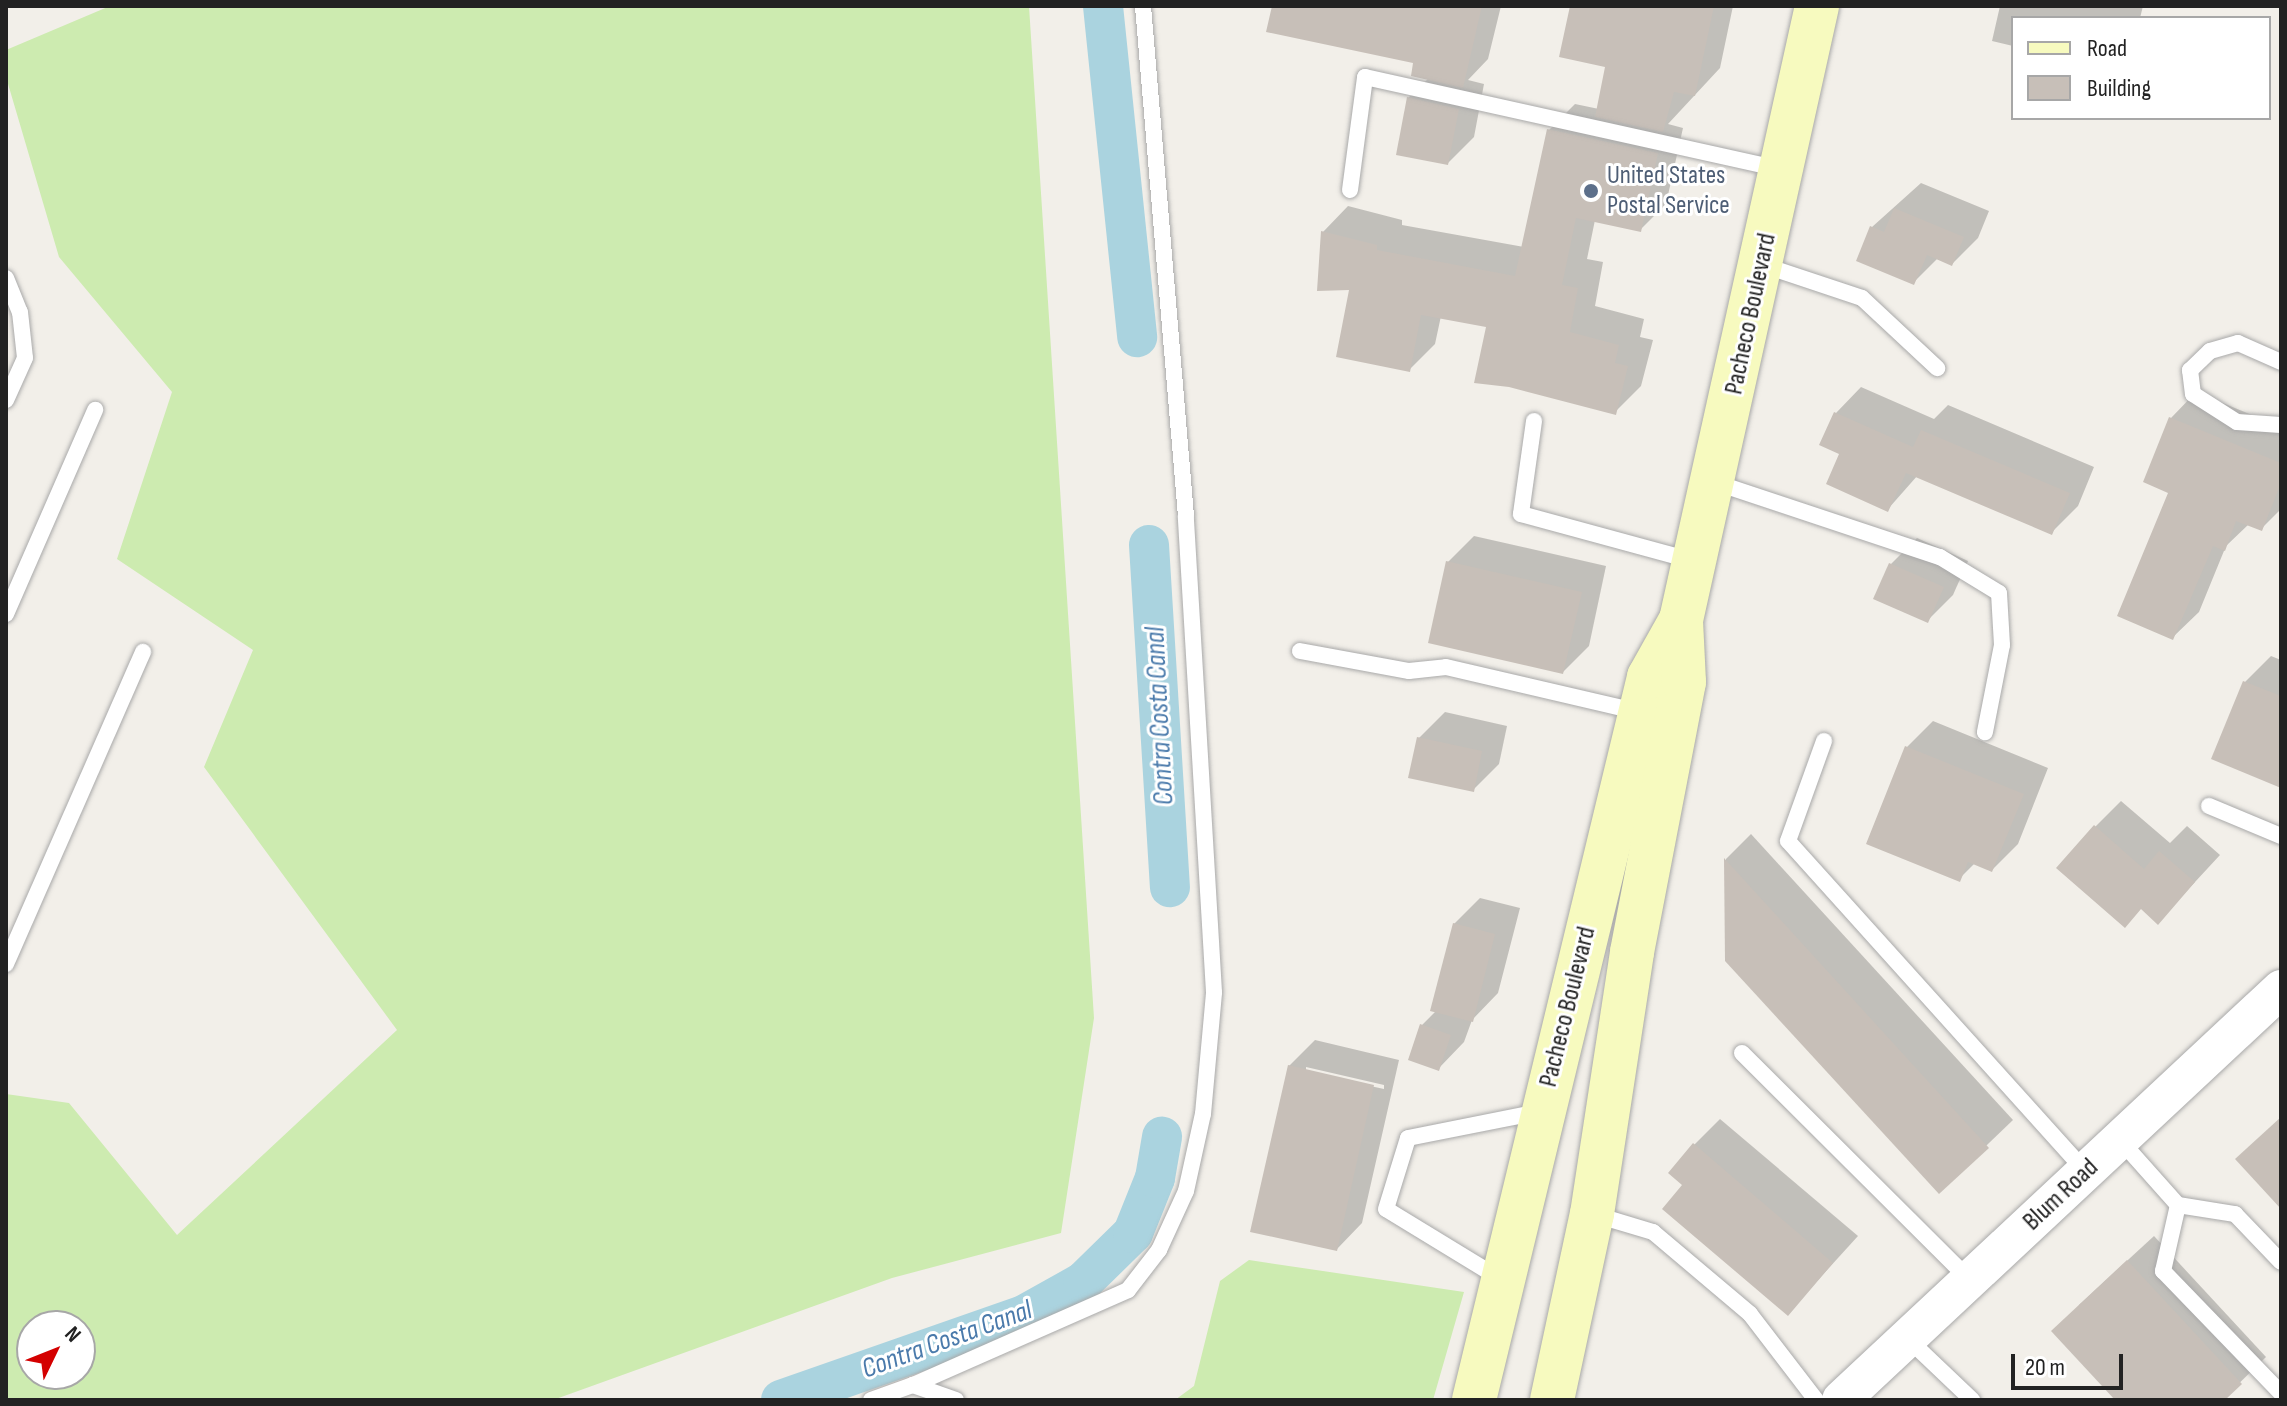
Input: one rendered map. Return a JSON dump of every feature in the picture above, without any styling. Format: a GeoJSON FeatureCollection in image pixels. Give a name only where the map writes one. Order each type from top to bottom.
{"type":"FeatureCollection","features":[{"type":"Feature","properties":{"kind":"main road","name":"Pacheco Boulevard"},"geometry":{"type":"LineString","coordinates":[[1474,1400],[1649,677],[1681,620],[1817,6]]}},
{"type":"Feature","properties":{"kind":"main road","name":"Pacheco Boulevard"},"geometry":{"type":"LineString","coordinates":[[1552,1400],[1592,1214],[1632,952],[1684,682],[1681,620]]}},
{"type":"Feature","properties":{"kind":"street","name":"Blum Road"},"geometry":{"type":"LineString","coordinates":[[1835,1400],[1970,1280],[2281,989]]}},
{"type":"Feature","properties":{"kind":"lane"},"geometry":{"type":"LineString","coordinates":[[871,1400],[913,1385],[1128,1290],[1159,1250],[1186,1191],[1203,1114],[1214,992],[1186,516],[1143,6]]}},
{"type":"Feature","properties":{"kind":"lane"},"geometry":{"type":"LineString","coordinates":[[1350,190],[1365,77],[1782,169]]}},
{"type":"Feature","properties":{"kind":"lane"},"geometry":{"type":"LineString","coordinates":[[1761,264],[1862,298],[1937,368]]}},
{"type":"Feature","properties":{"kind":"lane"},"geometry":{"type":"LineString","coordinates":[[6,278],[20,312],[25,358],[6,400]]}},
{"type":"Feature","properties":{"kind":"lane"},"geometry":{"type":"LineString","coordinates":[[2281,362],[2238,343],[2210,351],[2190,370],[2193,394],[2237,422],[2281,425]]}},
{"type":"Feature","properties":{"kind":"lane"},"geometry":{"type":"LineString","coordinates":[[6,614],[95,410]]}},
{"type":"Feature","properties":{"kind":"lane"},"geometry":{"type":"LineString","coordinates":[[1534,421],[1521,514],[1695,562]]}},
{"type":"Feature","properties":{"kind":"lane"},"geometry":{"type":"LineString","coordinates":[[1714,482],[1940,557],[1999,593],[2002,645],[1985,732]]}},
{"type":"Feature","properties":{"kind":"lane"},"geometry":{"type":"LineString","coordinates":[[1300,651],[1409,671],[1446,667],[1640,713]]}},
{"type":"Feature","properties":{"kind":"lane"},"geometry":{"type":"LineString","coordinates":[[6,964],[143,652]]}},
{"type":"Feature","properties":{"kind":"lane"},"geometry":{"type":"LineString","coordinates":[[1824,741],[1788,841],[2086,1172]]}},
{"type":"Feature","properties":{"kind":"lane"},"geometry":{"type":"LineString","coordinates":[[2209,806],[2281,836]]}},
{"type":"Feature","properties":{"kind":"lane"},"geometry":{"type":"LineString","coordinates":[[1742,1053],[1970,1280]]}},
{"type":"Feature","properties":{"kind":"lane"},"geometry":{"type":"LineString","coordinates":[[1504,1281],[1386,1209],[1408,1138],[1542,1112]]}},
{"type":"Feature","properties":{"kind":"lane"},"geometry":{"type":"LineString","coordinates":[[2120,1140],[2178,1205],[2235,1214],[2281,1262]]}},
{"type":"Feature","properties":{"kind":"lane"},"geometry":{"type":"LineString","coordinates":[[2178,1205],[2163,1271],[2281,1394],[2276,1400]]}},
{"type":"Feature","properties":{"kind":"lane"},"geometry":{"type":"LineString","coordinates":[[1592,1214],[1653,1232],[1750,1314],[1835,1400]]}},
{"type":"Feature","properties":{"kind":"lane"},"geometry":{"type":"LineString","coordinates":[[1907,1338],[1972,1400]]}},
{"type":"Feature","properties":{"kind":"lane"},"geometry":{"type":"LineString","coordinates":[[913,1385],[956,1400]]}},
{"type":"Feature","properties":{"kind":"green space"},"geometry":{"type":"Polygon","coordinates":[[[110,6],[1029,6],[1094,1018],[1061,1233],[892,1278],[553,1400],[6,1400],[6,1094],[69,1103],[177,1235],[397,1030],[204,767],[253,650],[117,559],[172,392],[59,257],[6,77],[6,50],[110,6]]]}},
{"type":"Feature","properties":{"kind":"green space"},"geometry":{"type":"Polygon","coordinates":[[[1249,1260],[1464,1292],[1433,1400],[1175,1400],[1194,1386],[1220,1281],[1249,1260]]]}},
{"type":"Feature","properties":{"kind":"building"},"geometry":{"type":"Polygon","coordinates":[[[1272,6],[1482,6],[1463,88],[1411,76],[1413,63],[1266,32],[1272,6]]]}},
{"type":"Feature","properties":{"kind":"building"},"geometry":{"type":"Polygon","coordinates":[[[1570,6],[1714,6],[1695,96],[1674,92],[1663,132],[1595,117],[1605,67],[1559,57],[1570,6]]]}},
{"type":"Feature","properties":{"kind":"building"},"geometry":{"type":"Polygon","coordinates":[[[1407,97],[1459,109],[1448,165],[1396,155],[1407,97]]]}},
{"type":"Feature","properties":{"kind":"building"},"geometry":{"type":"Polygon","coordinates":[[[1547,129],[1658,153],[1641,232],[1576,218],[1562,285],[1578,288],[1570,332],[1619,345],[1615,363],[1628,366],[1616,415],[1509,387],[1474,383],[1486,327],[1421,315],[1410,372],[1336,357],[1349,290],[1317,291],[1321,231],[1377,245],[1377,250],[1515,276],[1547,129]]]}},
{"type":"Feature","properties":{"kind":"building"},"geometry":{"type":"Polygon","coordinates":[[[1894,208],[1964,237],[1952,266],[1927,255],[1914,285],[1856,261],[1870,226],[1884,232],[1894,208]]]}},
{"type":"Feature","properties":{"kind":"building"},"geometry":{"type":"Polygon","coordinates":[[[1834,412],[1913,447],[1921,430],[2070,493],[2052,535],[1906,473],[1888,512],[1826,484],[1839,454],[1819,445],[1834,412]]]}},
{"type":"Feature","properties":{"kind":"building"},"geometry":{"type":"Polygon","coordinates":[[[2169,417],[2281,463],[2281,483],[2262,531],[2236,521],[2225,551],[2213,546],[2173,640],[2117,616],[2168,493],[2143,482],[2169,417]]]}},
{"type":"Feature","properties":{"kind":"building"},"geometry":{"type":"Polygon","coordinates":[[[1446,561],[1582,592],[1563,674],[1428,643],[1446,561]]]}},
{"type":"Feature","properties":{"kind":"building"},"geometry":{"type":"Polygon","coordinates":[[[1889,563],[1944,587],[1928,623],[1873,599],[1889,563]]]}},
{"type":"Feature","properties":{"kind":"building"},"geometry":{"type":"Polygon","coordinates":[[[2243,681],[2281,696],[2281,788],[2211,759],[2243,681]]]}},
{"type":"Feature","properties":{"kind":"building"},"geometry":{"type":"Polygon","coordinates":[[[1417,737],[1482,751],[1474,792],[1408,778],[1417,737]]]}},
{"type":"Feature","properties":{"kind":"building"},"geometry":{"type":"Polygon","coordinates":[[[1905,746],[2024,794],[1992,872],[1968,862],[1960,882],[1866,844],[1905,746]]]}},
{"type":"Feature","properties":{"kind":"building"},"geometry":{"type":"Polygon","coordinates":[[[2094,825],[2144,869],[2159,851],[2195,882],[2158,925],[2141,909],[2125,928],[2056,868],[2094,825]]]}},
{"type":"Feature","properties":{"kind":"building"},"geometry":{"type":"Polygon","coordinates":[[[1724,858],[1989,1148],[1939,1194],[1725,961],[1724,858]]]}},
{"type":"Feature","properties":{"kind":"building"},"geometry":{"type":"Polygon","coordinates":[[[1453,923],[1495,934],[1473,1022],[1430,1011],[1453,923]]]}},
{"type":"Feature","properties":{"kind":"building"},"geometry":{"type":"Polygon","coordinates":[[[1420,1024],[1451,1035],[1439,1071],[1408,1060],[1420,1024]]]}},
{"type":"Feature","properties":{"kind":"building"},"geometry":{"type":"Polygon","coordinates":[[[1288,1065],[1374,1085],[1337,1251],[1250,1232],[1288,1065]]]}},
{"type":"Feature","properties":{"kind":"building"},"geometry":{"type":"Polygon","coordinates":[[[2281,1117],[2281,1209],[2235,1159],[2281,1117]]]}},
{"type":"Feature","properties":{"kind":"building"},"geometry":{"type":"Polygon","coordinates":[[[1693,1143],[1833,1263],[1788,1316],[1662,1209],[1682,1185],[1668,1173],[1693,1143]]]}},
{"type":"Feature","properties":{"kind":"building"},"geometry":{"type":"Polygon","coordinates":[[[2127,1260],[2242,1384],[2225,1400],[2115,1400],[2051,1331],[2127,1260]]]}},
{"type":"Feature","properties":{"kind":"waterway","name":"Contra Costa Canal"},"geometry":{"type":"LineString","coordinates":[[1103,6],[1137,337]]}},
{"type":"Feature","properties":{"kind":"waterway","name":"Contra Costa Canal"},"geometry":{"type":"LineString","coordinates":[[1149,545],[1170,887]]}},
{"type":"Feature","properties":{"kind":"waterway","name":"Contra Costa Canal"},"geometry":{"type":"LineString","coordinates":[[781,1400],[1024,1315],[1083,1282],[1133,1233],[1155,1178],[1162,1137]]}},
{"type":"Feature","properties":{"kind":"place","name":"United States Postal Service"},"geometry":{"type":"Point","coordinates":[1591,191]}}]}
